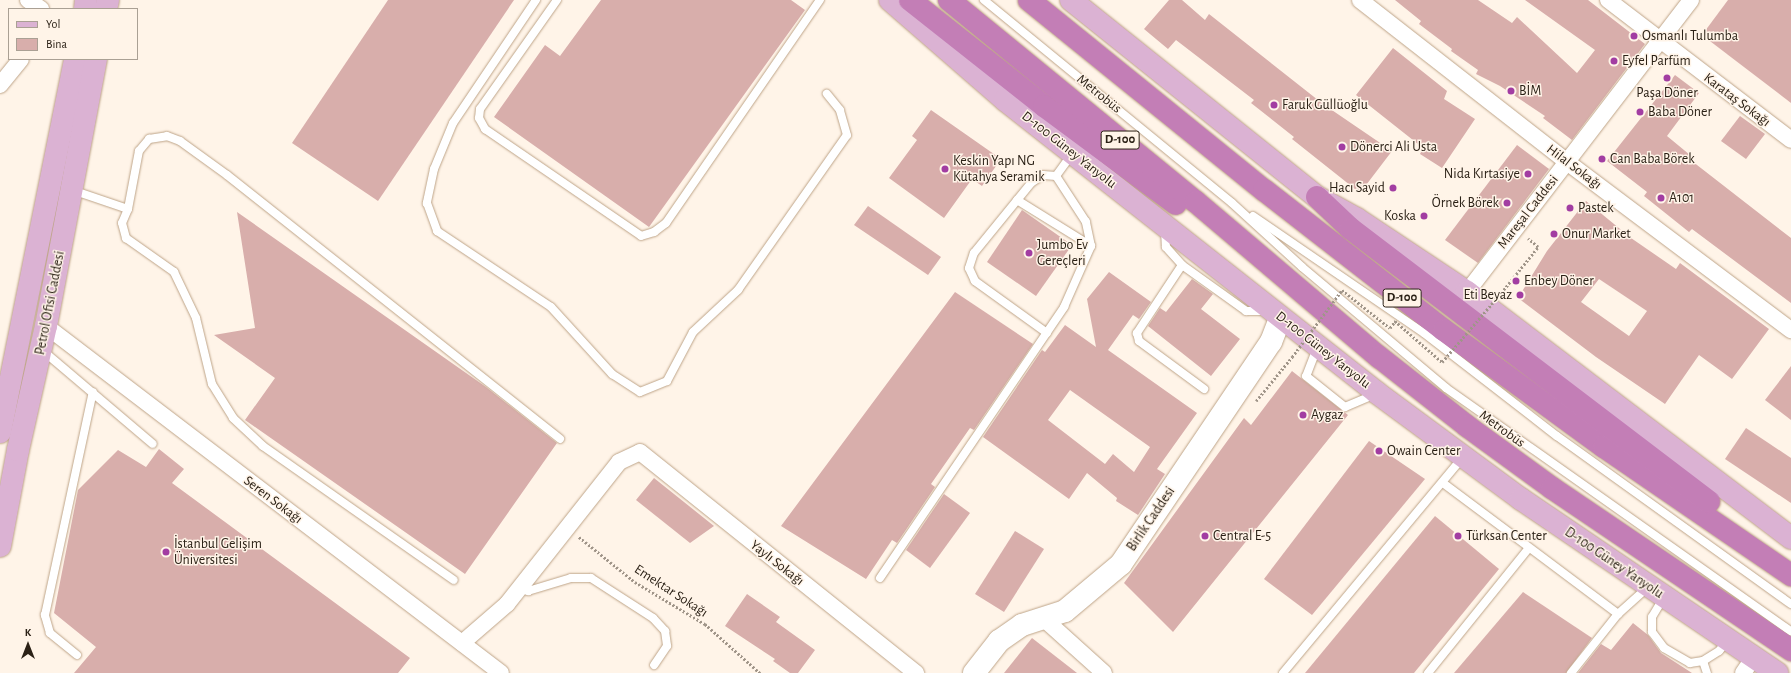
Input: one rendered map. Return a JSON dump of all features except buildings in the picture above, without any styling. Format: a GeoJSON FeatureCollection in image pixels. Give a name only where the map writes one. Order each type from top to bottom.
{"type":"FeatureCollection","features":[{"type":"Feature","properties":{"kind":"highway"},"geometry":{"type":"LineString","coordinates":[[910,0],[1044,106],[1192,216],[1290,281]]}},
{"type":"Feature","properties":{"kind":"highway","name":"D-100"},"geometry":{"type":"LineString","coordinates":[[949,0],[1290,281],[1379,357],[1467,426],[1552,488],[1791,650]]}},
{"type":"Feature","properties":{"kind":"highway","name":"D-100"},"geometry":{"type":"LineString","coordinates":[[1029,0],[1264,190],[1444,330],[1604,448],[1791,575]]}},
{"type":"Feature","properties":{"kind":"highway"},"geometry":{"type":"LineString","coordinates":[[1317,197],[1351,230],[1577,404],[1779,555],[1791,568]]}},
{"type":"Feature","properties":{"kind":"main road","name":"D-100 Güney Yanyolu"},"geometry":{"type":"LineString","coordinates":[[890,0],[1005,100],[1074,152],[1165,227],[1377,393],[1463,456],[1656,592],[1728,640],[1748,665],[1777,673]]}},
{"type":"Feature","properties":{"kind":"main road"},"geometry":{"type":"LineString","coordinates":[[1071,0],[1317,197],[1357,219],[1467,292],[1791,538]]}},
{"type":"Feature","properties":{"kind":"main road"},"geometry":{"type":"LineString","coordinates":[[88,8],[103,3]]}},
{"type":"Feature","properties":{"kind":"main road","name":"Petrol Ofisi Caddesi"},"geometry":{"type":"LineString","coordinates":[[0,432],[75,60]]}},
{"type":"Feature","properties":{"kind":"main road","name":"Petrol Ofisi Caddesi"},"geometry":{"type":"LineString","coordinates":[[0,546],[18,450],[46,326],[96,60]]}},
{"type":"Feature","properties":{"kind":"street"},"geometry":{"type":"LineString","coordinates":[[28,0],[40,8]]}},
{"type":"Feature","properties":{"kind":"street","name":"Hilal Sokağı"},"geometry":{"type":"LineString","coordinates":[[1360,0],[1567,162],[1791,330]]}},
{"type":"Feature","properties":{"kind":"street","name":"Karataş Sokağı"},"geometry":{"type":"LineString","coordinates":[[1608,0],[1791,140]]}},
{"type":"Feature","properties":{"kind":"street","name":"Mareşal Caddesi"},"geometry":{"type":"LineString","coordinates":[[1467,292],[1691,0]]}},
{"type":"Feature","properties":{"kind":"street"},"geometry":{"type":"LineString","coordinates":[[0,85],[20,60]]}},
{"type":"Feature","properties":{"kind":"street","name":"Birlik Caddesi"},"geometry":{"type":"LineString","coordinates":[[974,673],[999,641],[1022,625],[1065,611],[1121,564],[1271,342],[1276,314]]}},
{"type":"Feature","properties":{"kind":"street","name":"Seren Sokağı"},"geometry":{"type":"LineString","coordinates":[[46,326],[501,673]]}},
{"type":"Feature","properties":{"kind":"street","name":"Yaylı Sokağı"},"geometry":{"type":"LineString","coordinates":[[568,527],[619,462],[640,452],[916,673]]}},
{"type":"Feature","properties":{"kind":"street"},"geometry":{"type":"LineString","coordinates":[[462,643],[507,604],[568,527]]}},
{"type":"Feature","properties":{"kind":"street"},"geometry":{"type":"LineString","coordinates":[[1043,618],[1104,673]]}},
{"type":"Feature","properties":{"kind":"lane"},"geometry":{"type":"LineString","coordinates":[[536,0],[453,123],[434,168],[427,203],[437,231],[550,307],[612,374],[640,392],[667,381],[692,332],[738,290],[847,135],[840,110],[827,94]]}},
{"type":"Feature","properties":{"kind":"lane"},"geometry":{"type":"LineString","coordinates":[[557,0],[480,109],[479,118],[485,129],[641,236],[654,232],[666,223],[820,0]]}},
{"type":"Feature","properties":{"kind":"lane","name":"Metrobüs"},"geometry":{"type":"LineString","coordinates":[[984,0],[1232,203],[1302,267],[1446,388],[1791,631]]}},
{"type":"Feature","properties":{"kind":"lane"},"geometry":{"type":"LineString","coordinates":[[454,580],[263,446],[233,418],[212,384],[196,318],[174,272],[126,238],[122,223],[128,209],[139,151],[149,138],[167,136],[180,141],[227,175],[560,439]]}},
{"type":"Feature","properties":{"kind":"lane"},"geometry":{"type":"LineString","coordinates":[[1056,176],[1074,152]]}},
{"type":"Feature","properties":{"kind":"lane"},"geometry":{"type":"LineString","coordinates":[[1047,332],[975,281],[970,268],[974,253],[1031,183],[1043,175],[1056,176]]}},
{"type":"Feature","properties":{"kind":"lane"},"geometry":{"type":"LineString","coordinates":[[880,578],[1064,307],[1091,246],[1086,222],[1056,176]]}},
{"type":"Feature","properties":{"kind":"lane"},"geometry":{"type":"LineString","coordinates":[[71,190],[128,209]]}},
{"type":"Feature","properties":{"kind":"lane"},"geometry":{"type":"LineString","coordinates":[[1017,200],[1091,246]]}},
{"type":"Feature","properties":{"kind":"lane","name":"Metrobüs"},"geometry":{"type":"LineString","coordinates":[[1232,203],[1424,333],[1557,436],[1791,604]]}},
{"type":"Feature","properties":{"kind":"lane"},"geometry":{"type":"LineString","coordinates":[[1165,227],[1166,247],[1182,265],[1246,312],[1276,314]]}},
{"type":"Feature","properties":{"kind":"lane"},"geometry":{"type":"LineString","coordinates":[[1182,265],[1137,333],[1139,342],[1204,389]]}},
{"type":"Feature","properties":{"kind":"lane"},"geometry":{"type":"LineString","coordinates":[[1318,347],[1306,376],[1345,407],[1377,393]]}},
{"type":"Feature","properties":{"kind":"lane"},"geometry":{"type":"LineString","coordinates":[[41,350],[93,392],[153,444]]}},
{"type":"Feature","properties":{"kind":"lane"},"geometry":{"type":"LineString","coordinates":[[77,655],[50,633],[45,615],[93,392]]}},
{"type":"Feature","properties":{"kind":"lane"},"geometry":{"type":"LineString","coordinates":[[1283,673],[1326,618],[1443,483],[1463,456]]}},
{"type":"Feature","properties":{"kind":"lane"},"geometry":{"type":"LineString","coordinates":[[1443,483],[1618,614]]}},
{"type":"Feature","properties":{"kind":"lane"},"geometry":{"type":"LineString","coordinates":[[1428,673],[1528,548]]}},
{"type":"Feature","properties":{"kind":"lane"},"geometry":{"type":"LineString","coordinates":[[520,588],[528,591],[571,578],[591,578],[653,618],[664,631],[667,646],[654,665]]}},
{"type":"Feature","properties":{"kind":"lane"},"geometry":{"type":"LineString","coordinates":[[1571,673],[1618,614],[1656,592]]}},
{"type":"Feature","properties":{"kind":"lane"},"geometry":{"type":"LineString","coordinates":[[1656,592],[1652,617],[1652,632],[1664,648],[1690,663],[1703,661],[1719,651],[1728,640]]}},
{"type":"Feature","properties":{"kind":"lane"},"geometry":{"type":"LineString","coordinates":[[1703,661],[1707,673]]}},
{"type":"Feature","properties":{"kind":"path"},"geometry":{"type":"LineString","coordinates":[[1263,393],[1342,290],[1390,328],[1395,321],[1442,362],[1538,247]]}},
{"type":"Feature","properties":{"kind":"path","name":"Emektar Sokağı"},"geometry":{"type":"LineString","coordinates":[[568,527],[635,582],[705,624],[760,673]]}},
{"type":"Feature","properties":{"kind":"place","name":"Osmanlı Tulumba"},"geometry":{"type":"Point","coordinates":[1634,36]}},
{"type":"Feature","properties":{"kind":"place","name":"Eyfel Parfüm"},"geometry":{"type":"Point","coordinates":[1614,61]}},
{"type":"Feature","properties":{"kind":"place","name":"Paşa Döner"},"geometry":{"type":"Point","coordinates":[1667,78]}},
{"type":"Feature","properties":{"kind":"place","name":"BİM"},"geometry":{"type":"Point","coordinates":[1511,91]}},
{"type":"Feature","properties":{"kind":"place","name":"Faruk Güllüoğlu"},"geometry":{"type":"Point","coordinates":[1274,105]}},
{"type":"Feature","properties":{"kind":"place","name":"Baba Döner"},"geometry":{"type":"Point","coordinates":[1640,112]}},
{"type":"Feature","properties":{"kind":"place","name":"Dönerci Ali Usta"},"geometry":{"type":"Point","coordinates":[1342,147]}},
{"type":"Feature","properties":{"kind":"place","name":"Can Baba Börek"},"geometry":{"type":"Point","coordinates":[1602,159]}},
{"type":"Feature","properties":{"kind":"place","name":"Keskin Yapı NG Kütahya Seramik"},"geometry":{"type":"Point","coordinates":[945,169]}},
{"type":"Feature","properties":{"kind":"place","name":"Nida Kırtasiye"},"geometry":{"type":"Point","coordinates":[1528,174]}},
{"type":"Feature","properties":{"kind":"place","name":"Hacı Sayid"},"geometry":{"type":"Point","coordinates":[1393,188]}},
{"type":"Feature","properties":{"kind":"place","name":"A101"},"geometry":{"type":"Point","coordinates":[1661,198]}},
{"type":"Feature","properties":{"kind":"place","name":"Örnek Börek"},"geometry":{"type":"Point","coordinates":[1507,203]}},
{"type":"Feature","properties":{"kind":"place","name":"Pastek"},"geometry":{"type":"Point","coordinates":[1570,208]}},
{"type":"Feature","properties":{"kind":"place","name":"Koska"},"geometry":{"type":"Point","coordinates":[1424,216]}},
{"type":"Feature","properties":{"kind":"place","name":"Onur Market"},"geometry":{"type":"Point","coordinates":[1554,234]}},
{"type":"Feature","properties":{"kind":"place","name":"Jumbo Ev Gereçleri"},"geometry":{"type":"Point","coordinates":[1029,253]}},
{"type":"Feature","properties":{"kind":"place","name":"Enbey Döner"},"geometry":{"type":"Point","coordinates":[1516,281]}},
{"type":"Feature","properties":{"kind":"place","name":"Eti Beyaz"},"geometry":{"type":"Point","coordinates":[1520,295]}},
{"type":"Feature","properties":{"kind":"place","name":"Aygaz"},"geometry":{"type":"Point","coordinates":[1303,415]}},
{"type":"Feature","properties":{"kind":"place","name":"Owain Center"},"geometry":{"type":"Point","coordinates":[1379,451]}},
{"type":"Feature","properties":{"kind":"place","name":"Central E-5"},"geometry":{"type":"Point","coordinates":[1205,536]}},
{"type":"Feature","properties":{"kind":"place","name":"Türksan Center"},"geometry":{"type":"Point","coordinates":[1458,536]}},
{"type":"Feature","properties":{"kind":"place","name":"İstanbul Gelişim Üniversitesi"},"geometry":{"type":"Point","coordinates":[166,552]}}]}
